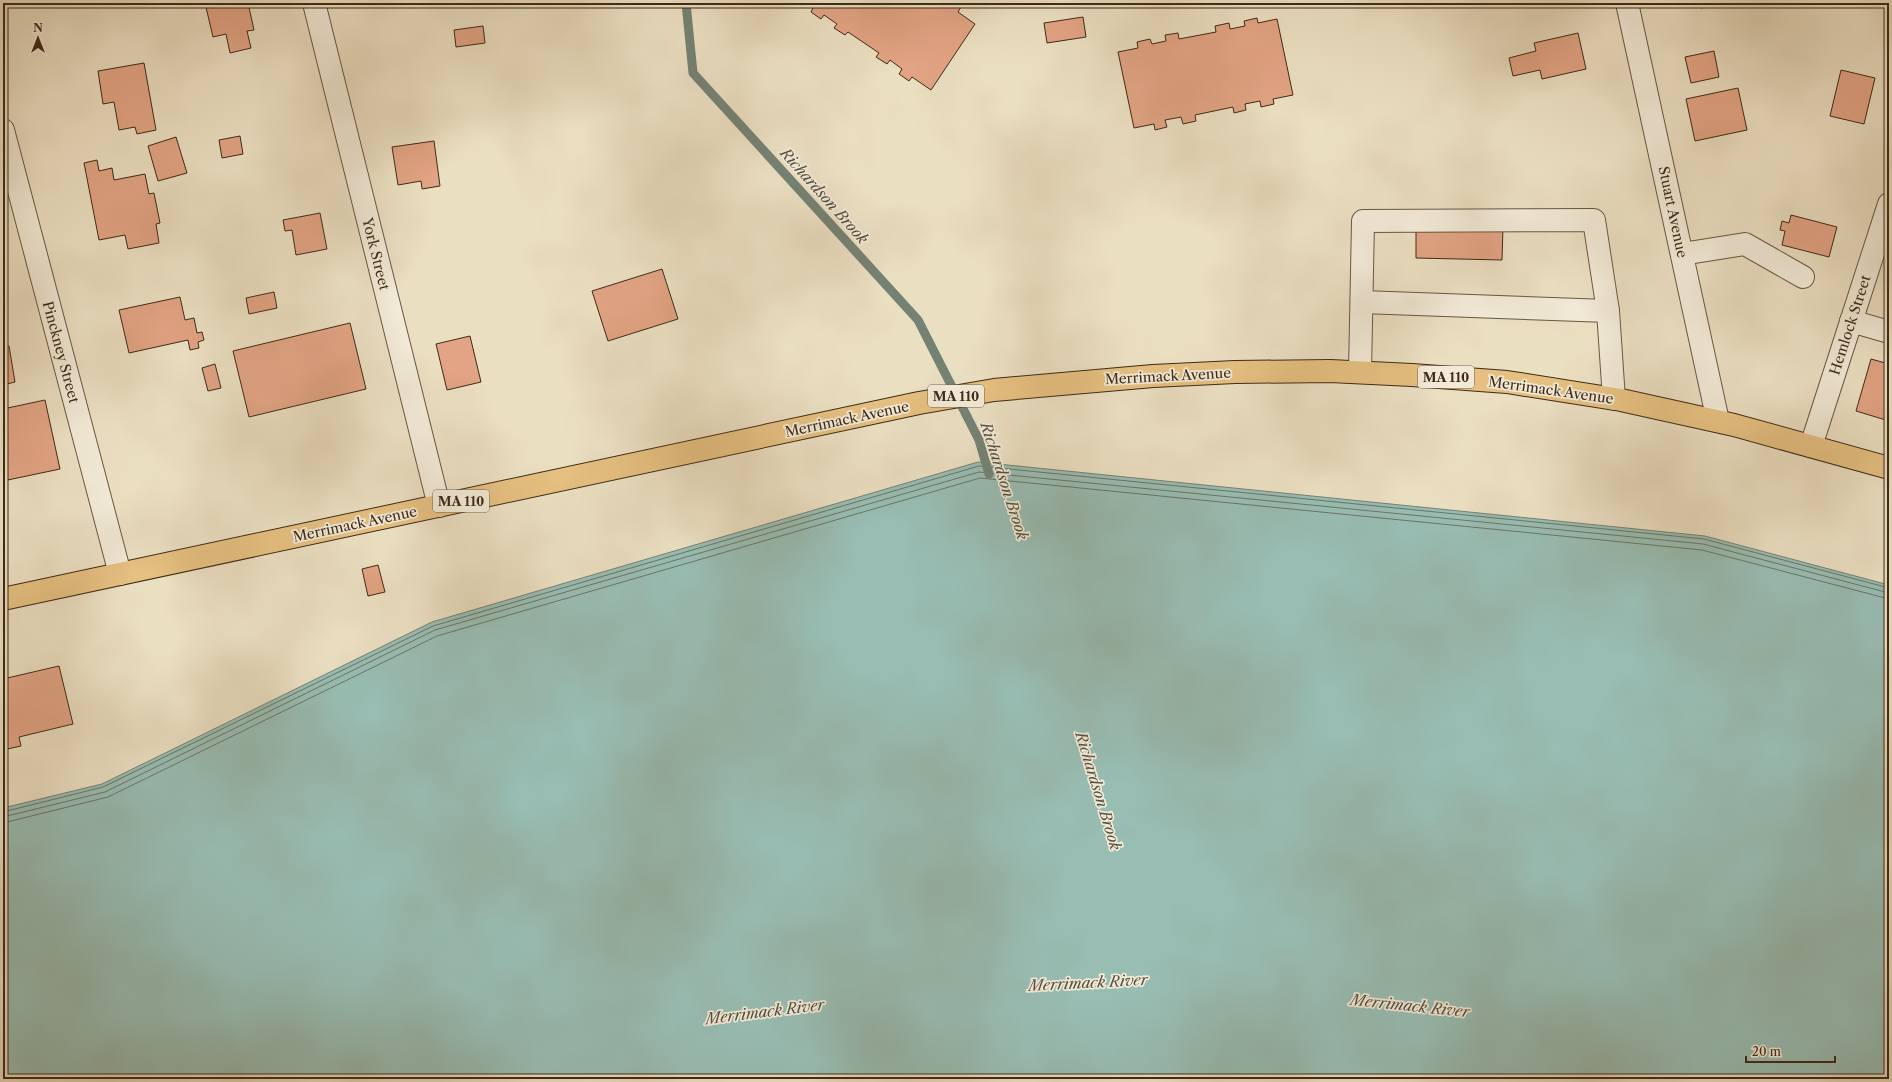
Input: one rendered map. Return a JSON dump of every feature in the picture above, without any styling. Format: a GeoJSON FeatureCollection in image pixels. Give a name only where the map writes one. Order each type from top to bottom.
{"type":"FeatureCollection","features":[{"type":"Feature","properties":{"kind":"main road","name":"Merrimack Avenue"},"geometry":{"type":"LineString","coordinates":[[3,599],[919,403],[994,390],[1153,376],[1227,372],[1330,371],[1508,382],[1614,399],[1718,421],[1889,468]]}},
{"type":"Feature","properties":{"kind":"street","name":"York Street"},"geometry":{"type":"LineString","coordinates":[[314,3],[439,506]]}},
{"type":"Feature","properties":{"kind":"street","name":"Stuart Avenue"},"geometry":{"type":"LineString","coordinates":[[1627,3],[1718,421]]}},
{"type":"Feature","properties":{"kind":"street","name":"Pinckney Street"},"geometry":{"type":"LineString","coordinates":[[3,130],[120,574]]}},
{"type":"Feature","properties":{"kind":"street","name":"Hemlock Street"},"geometry":{"type":"LineString","coordinates":[[1811,446],[1889,204]]}},
{"type":"Feature","properties":{"kind":"street"},"geometry":{"type":"LineString","coordinates":[[1360,372],[1363,221],[1594,220],[1608,311],[1614,399]]}},
{"type":"Feature","properties":{"kind":"street"},"geometry":{"type":"LineString","coordinates":[[1682,254],[1744,244],[1802,277]]}},
{"type":"Feature","properties":{"kind":"street"},"geometry":{"type":"LineString","coordinates":[[1362,302],[1608,311]]}},
{"type":"Feature","properties":{"kind":"street"},"geometry":{"type":"LineString","coordinates":[[1851,321],[1889,332]]}},
{"type":"Feature","properties":{"kind":"water","name":"Merrimack River"},"geometry":{"type":"Polygon","coordinates":[[[978,462],[1705,536],[1889,585],[1889,1079],[3,1079],[3,808],[102,784],[432,622],[978,462]]]}},
{"type":"Feature","properties":{"kind":"building"},"geometry":{"type":"Polygon","coordinates":[[[205,3],[248,3],[254,30],[247,31],[251,48],[230,53],[226,34],[213,37],[205,3]]]}},
{"type":"Feature","properties":{"kind":"building"},"geometry":{"type":"Polygon","coordinates":[[[806,3],[955,3],[961,7],[958,12],[975,24],[931,90],[912,77],[909,81],[899,74],[902,69],[890,60],[887,64],[876,57],[879,53],[848,32],[845,35],[834,28],[837,24],[824,15],[821,19],[811,12],[813,8],[806,3]]]}},
{"type":"Feature","properties":{"kind":"building"},"geometry":{"type":"Polygon","coordinates":[[[1700,3],[1724,3],[1701,8],[1700,3]]]}},
{"type":"Feature","properties":{"kind":"building"},"geometry":{"type":"Polygon","coordinates":[[[1083,17],[1086,37],[1047,43],[1044,23],[1083,17]]]}},
{"type":"Feature","properties":{"kind":"building"},"geometry":{"type":"Polygon","coordinates":[[[1257,18],[1258,23],[1277,19],[1293,95],[1273,99],[1274,104],[1261,107],[1260,101],[1245,104],[1246,110],[1234,113],[1233,107],[1195,115],[1196,121],[1183,124],[1181,117],[1165,120],[1167,127],[1155,130],[1154,124],[1134,128],[1118,52],[1138,48],[1137,42],[1150,39],[1152,44],[1166,41],[1165,35],[1178,33],[1179,39],[1216,32],[1215,26],[1229,23],[1230,29],[1245,26],[1244,21],[1257,18]]]}},
{"type":"Feature","properties":{"kind":"building"},"geometry":{"type":"Polygon","coordinates":[[[483,26],[485,43],[456,47],[454,30],[483,26]]]}},
{"type":"Feature","properties":{"kind":"building"},"geometry":{"type":"Polygon","coordinates":[[[1578,33],[1586,69],[1542,79],[1540,70],[1513,76],[1509,58],[1536,51],[1534,43],[1578,33]]]}},
{"type":"Feature","properties":{"kind":"building"},"geometry":{"type":"Polygon","coordinates":[[[1714,51],[1719,77],[1691,83],[1685,57],[1714,51]]]}},
{"type":"Feature","properties":{"kind":"building"},"geometry":{"type":"Polygon","coordinates":[[[144,63],[156,130],[137,134],[135,127],[119,130],[114,102],[103,104],[98,71],[144,63]]]}},
{"type":"Feature","properties":{"kind":"building"},"geometry":{"type":"Polygon","coordinates":[[[1841,70],[1875,78],[1864,124],[1830,116],[1841,70]]]}},
{"type":"Feature","properties":{"kind":"building"},"geometry":{"type":"Polygon","coordinates":[[[1738,88],[1747,130],[1695,141],[1686,99],[1738,88]]]}},
{"type":"Feature","properties":{"kind":"building"},"geometry":{"type":"Polygon","coordinates":[[[240,136],[243,154],[222,158],[219,140],[240,136]]]}},
{"type":"Feature","properties":{"kind":"building"},"geometry":{"type":"Polygon","coordinates":[[[176,137],[187,173],[158,181],[148,146],[176,137]]]}},
{"type":"Feature","properties":{"kind":"building"},"geometry":{"type":"Polygon","coordinates":[[[434,141],[440,186],[422,189],[421,181],[398,185],[392,147],[434,141]]]}},
{"type":"Feature","properties":{"kind":"building"},"geometry":{"type":"Polygon","coordinates":[[[97,160],[99,171],[112,168],[114,180],[145,174],[149,194],[154,193],[160,223],[156,224],[159,243],[128,249],[125,235],[99,240],[84,163],[97,160]]]}},
{"type":"Feature","properties":{"kind":"building"},"geometry":{"type":"Polygon","coordinates":[[[320,213],[327,249],[296,255],[292,230],[285,231],[283,220],[320,213]]]}},
{"type":"Feature","properties":{"kind":"building"},"geometry":{"type":"Polygon","coordinates":[[[1791,215],[1837,227],[1829,257],[1782,245],[1785,231],[1780,230],[1782,221],[1789,223],[1791,215]]]}},
{"type":"Feature","properties":{"kind":"building"},"geometry":{"type":"Polygon","coordinates":[[[1416,225],[1503,227],[1502,260],[1416,258],[1416,225]]]}},
{"type":"Feature","properties":{"kind":"building"},"geometry":{"type":"Polygon","coordinates":[[[662,269],[678,319],[608,341],[592,291],[662,269]]]}},
{"type":"Feature","properties":{"kind":"building"},"geometry":{"type":"Polygon","coordinates":[[[274,292],[277,308],[249,314],[246,298],[274,292]]]}},
{"type":"Feature","properties":{"kind":"building"},"geometry":{"type":"Polygon","coordinates":[[[180,297],[185,320],[194,318],[197,333],[202,332],[204,340],[198,342],[199,348],[190,350],[188,340],[129,353],[119,310],[180,297]]]}},
{"type":"Feature","properties":{"kind":"building"},"geometry":{"type":"Polygon","coordinates":[[[350,323],[366,389],[249,417],[233,351],[350,323]]]}},
{"type":"Feature","properties":{"kind":"building"},"geometry":{"type":"Polygon","coordinates":[[[470,336],[481,382],[447,390],[436,344],[470,336]]]}},
{"type":"Feature","properties":{"kind":"building"},"geometry":{"type":"Polygon","coordinates":[[[9,346],[15,382],[3,385],[3,347],[9,346]]]}},
{"type":"Feature","properties":{"kind":"building"},"geometry":{"type":"Polygon","coordinates":[[[1871,359],[1889,364],[1889,421],[1856,411],[1871,359]]]}},
{"type":"Feature","properties":{"kind":"building"},"geometry":{"type":"Polygon","coordinates":[[[215,364],[221,388],[208,391],[202,368],[215,364]]]}},
{"type":"Feature","properties":{"kind":"building"},"geometry":{"type":"Polygon","coordinates":[[[45,400],[60,469],[3,481],[3,409],[45,400]]]}},
{"type":"Feature","properties":{"kind":"building"},"geometry":{"type":"Polygon","coordinates":[[[378,565],[385,592],[368,596],[362,569],[378,565]]]}},
{"type":"Feature","properties":{"kind":"building"},"geometry":{"type":"Polygon","coordinates":[[[59,666],[73,724],[19,737],[21,746],[3,750],[3,679],[59,666]]]}},
{"type":"Feature","properties":{"kind":"waterway","name":"Richardson Brook"},"geometry":{"type":"LineString","coordinates":[[686,3],[693,73],[918,320],[979,440],[989,474]]}}]}
